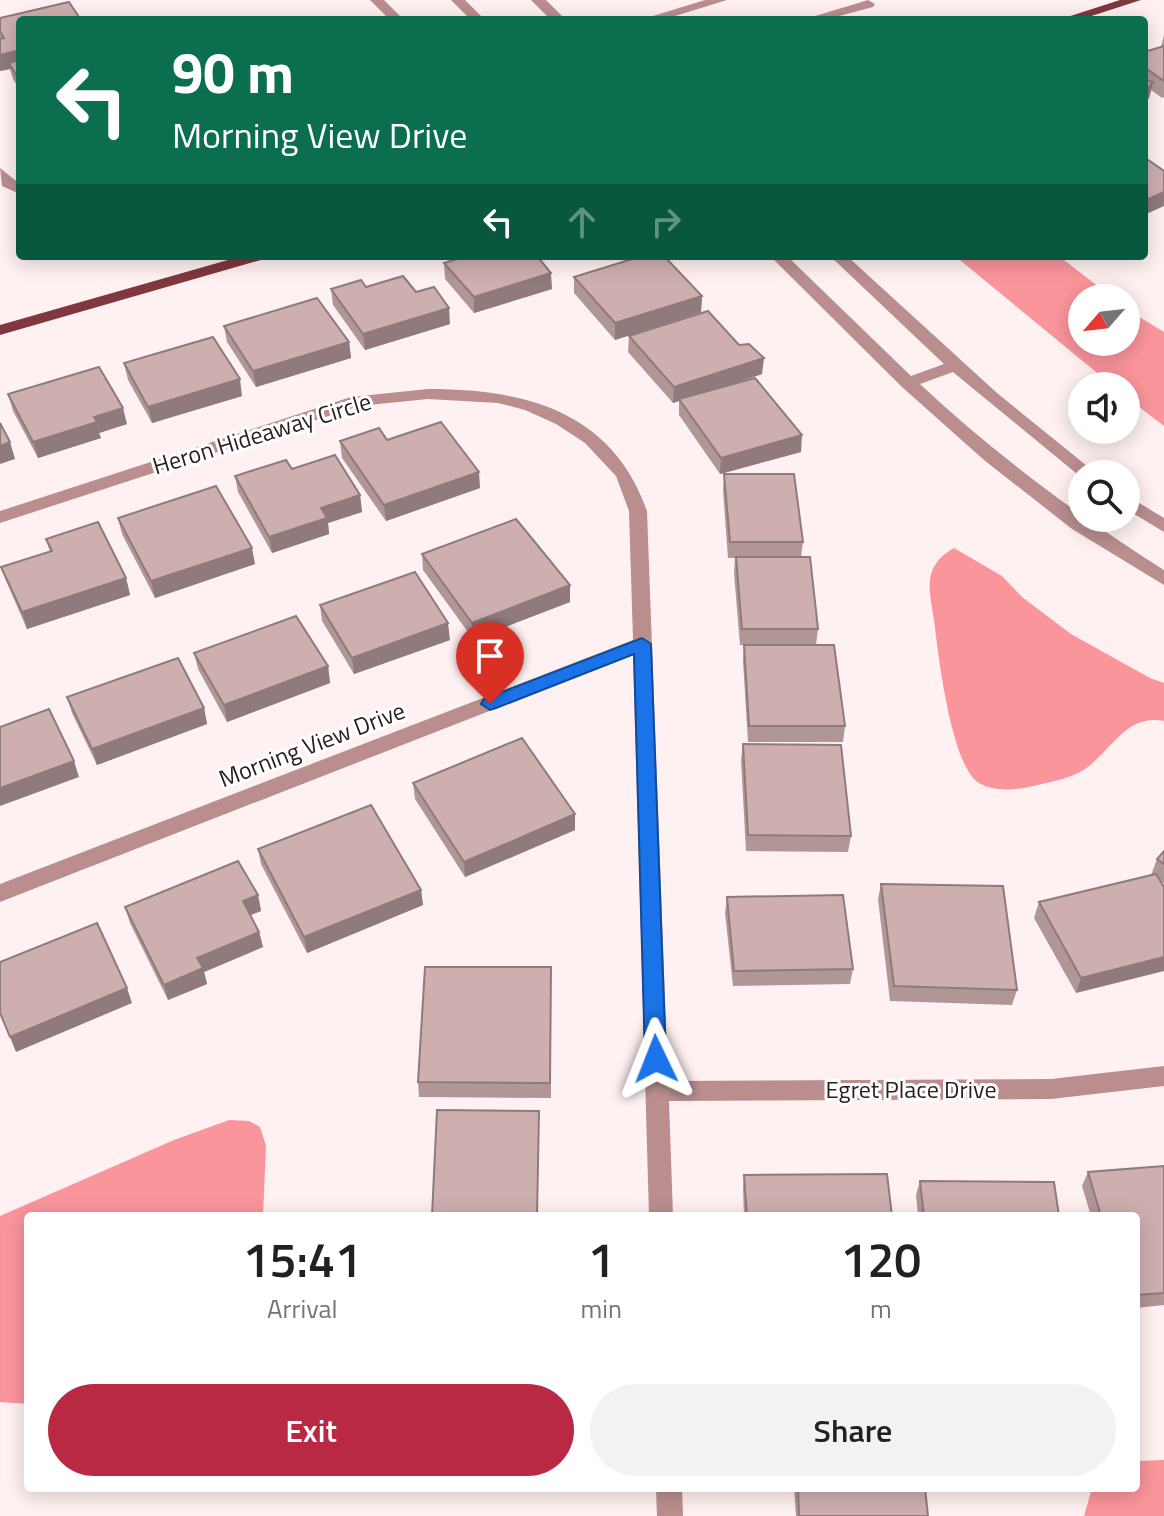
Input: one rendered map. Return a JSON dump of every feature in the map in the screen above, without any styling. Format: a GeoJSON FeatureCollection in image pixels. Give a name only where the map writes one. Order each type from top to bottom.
{"type":"FeatureCollection","features":[{"type":"Feature","properties":{"kind":"main road"},"geometry":{"type":"LineString","coordinates":[[1079,16],[1134,0]]}},
{"type":"Feature","properties":{"kind":"main road"},"geometry":{"type":"LineString","coordinates":[[0,330],[245,260]]}},
{"type":"Feature","properties":{"kind":"street"},"geometry":{"type":"LineString","coordinates":[[377,0],[393,16]]}},
{"type":"Feature","properties":{"kind":"street"},"geometry":{"type":"LineString","coordinates":[[458,0],[474,16]]}},
{"type":"Feature","properties":{"kind":"street"},"geometry":{"type":"LineString","coordinates":[[538,0],[555,16]]}},
{"type":"Feature","properties":{"kind":"street"},"geometry":{"type":"LineString","coordinates":[[662,16],[720,0]]}},
{"type":"Feature","properties":{"kind":"street"},"geometry":{"type":"LineString","coordinates":[[824,16],[868,4]]}},
{"type":"Feature","properties":{"kind":"street"},"geometry":{"type":"LineString","coordinates":[[0,172],[7,183],[16,188]]}},
{"type":"Feature","properties":{"kind":"street"},"geometry":{"type":"LineString","coordinates":[[782,260],[908,383],[990,456],[1068,518],[1164,579]]}},
{"type":"Feature","properties":{"kind":"street"},"geometry":{"type":"LineString","coordinates":[[842,260],[955,366],[1069,460]]}},
{"type":"Feature","properties":{"kind":"street"},"geometry":{"type":"LineString","coordinates":[[908,383],[955,366]]}},
{"type":"Feature","properties":{"kind":"street","name":"Heron Hideaway Circle"},"geometry":{"type":"LineString","coordinates":[[0,517],[357,401],[417,392],[476,392],[531,405],[580,430],[620,468],[638,511],[661,1212]]}},
{"type":"Feature","properties":{"kind":"street"},"geometry":{"type":"LineString","coordinates":[[1140,510],[1164,526]]}},
{"type":"Feature","properties":{"kind":"street","name":"Morning View Drive"},"geometry":{"type":"LineString","coordinates":[[0,893],[642,644]]}},
{"type":"Feature","properties":{"kind":"street","name":"Egret Place Drive"},"geometry":{"type":"LineString","coordinates":[[657,1091],[1051,1089],[1164,1076]]}},
{"type":"Feature","properties":{"kind":"street"},"geometry":{"type":"LineString","coordinates":[[669,1492],[670,1516]]}},
{"type":"Feature","properties":{"kind":"shaded area"},"geometry":{"type":"Polygon","coordinates":[[[960,260],[1064,260],[1095,284],[1068,284],[1068,349],[960,260]]]}},
{"type":"Feature","properties":{"kind":"shaded area"},"geometry":{"type":"Polygon","coordinates":[[[1140,317],[1164,332],[1164,426],[1140,408],[1140,372],[1096,372],[1077,356],[1140,356],[1140,317]]]}},
{"type":"Feature","properties":{"kind":"shaded area"},"geometry":{"type":"Polygon","coordinates":[[[954,548],[1002,576],[1022,597],[1071,634],[1164,683],[1164,721],[1151,720],[1129,728],[1085,769],[1066,778],[1013,789],[992,788],[979,783],[961,757],[948,712],[930,593],[936,564],[954,548]]]}},
{"type":"Feature","properties":{"kind":"shaded area"},"geometry":{"type":"Polygon","coordinates":[[[229,1120],[249,1121],[260,1127],[266,1146],[263,1212],[24,1212],[24,1404],[0,1402],[0,1216],[174,1140],[229,1120]]]}},
{"type":"Feature","properties":{"kind":"shaded area"},"geometry":{"type":"Polygon","coordinates":[[[1164,1460],[1164,1516],[1084,1516],[1091,1492],[1140,1492],[1140,1461],[1164,1460]]]}},
{"type":"Feature","properties":{"kind":"building"},"geometry":{"type":"Polygon","coordinates":[[[69,2],[78,16],[16,16],[16,51],[0,55],[0,39],[4,38],[0,31],[0,18],[69,2]]]}},
{"type":"Feature","properties":{"kind":"building"},"geometry":{"type":"Polygon","coordinates":[[[1164,46],[1164,81],[1148,70],[1148,51],[1164,46]]]}},
{"type":"Feature","properties":{"kind":"building"},"geometry":{"type":"Polygon","coordinates":[[[16,61],[16,75],[9,63],[16,61]]]}},
{"type":"Feature","properties":{"kind":"building"},"geometry":{"type":"Polygon","coordinates":[[[1148,160],[1164,171],[1164,192],[1148,199],[1148,160]]]}},
{"type":"Feature","properties":{"kind":"building"},"geometry":{"type":"Polygon","coordinates":[[[454,260],[540,260],[551,273],[474,297],[444,263],[454,260]]]}},
{"type":"Feature","properties":{"kind":"building"},"geometry":{"type":"Polygon","coordinates":[[[629,260],[668,260],[702,296],[615,323],[574,277],[629,260]]]}},
{"type":"Feature","properties":{"kind":"building"},"geometry":{"type":"Polygon","coordinates":[[[403,276],[416,292],[434,287],[449,308],[363,334],[331,289],[361,280],[366,287],[403,276]]]}},
{"type":"Feature","properties":{"kind":"building"},"geometry":{"type":"Polygon","coordinates":[[[317,298],[349,342],[253,371],[224,326],[317,298]]]}},
{"type":"Feature","properties":{"kind":"building"},"geometry":{"type":"Polygon","coordinates":[[[708,311],[739,345],[749,344],[764,358],[674,387],[629,336],[708,311]]]}},
{"type":"Feature","properties":{"kind":"building"},"geometry":{"type":"Polygon","coordinates":[[[213,337],[240,379],[148,407],[124,363],[213,337]]]}},
{"type":"Feature","properties":{"kind":"building"},"geometry":{"type":"Polygon","coordinates":[[[99,367],[123,408],[94,417],[97,422],[33,442],[8,394],[99,367]]]}},
{"type":"Feature","properties":{"kind":"building"},"geometry":{"type":"Polygon","coordinates":[[[755,378],[802,435],[721,458],[679,399],[755,378]]]}},
{"type":"Feature","properties":{"kind":"building"},"geometry":{"type":"Polygon","coordinates":[[[441,422],[479,472],[384,505],[340,441],[379,428],[387,440],[441,422]]]}},
{"type":"Feature","properties":{"kind":"building"},"geometry":{"type":"Polygon","coordinates":[[[0,423],[10,442],[0,446],[0,423]]]}},
{"type":"Feature","properties":{"kind":"building"},"geometry":{"type":"Polygon","coordinates":[[[335,455],[360,495],[321,508],[327,518],[269,537],[235,476],[286,460],[292,469],[335,455]]]}},
{"type":"Feature","properties":{"kind":"building"},"geometry":{"type":"Polygon","coordinates":[[[724,474],[794,474],[803,542],[730,542],[724,474]]]}},
{"type":"Feature","properties":{"kind":"building"},"geometry":{"type":"Polygon","coordinates":[[[216,486],[252,548],[151,581],[118,518],[216,486]]]}},
{"type":"Feature","properties":{"kind":"building"},"geometry":{"type":"Polygon","coordinates":[[[516,519],[570,585],[472,623],[422,554],[516,519]]]}},
{"type":"Feature","properties":{"kind":"building"},"geometry":{"type":"Polygon","coordinates":[[[98,522],[126,578],[22,612],[1,567],[52,551],[46,539],[98,522]]]}},
{"type":"Feature","properties":{"kind":"building"},"geometry":{"type":"Polygon","coordinates":[[[736,557],[810,557],[818,629],[742,629],[736,557]]]}},
{"type":"Feature","properties":{"kind":"building"},"geometry":{"type":"Polygon","coordinates":[[[415,572],[448,623],[352,658],[320,605],[415,572]]]}},
{"type":"Feature","properties":{"kind":"building"},"geometry":{"type":"Polygon","coordinates":[[[296,616],[328,666],[224,705],[194,653],[296,616]]]}},
{"type":"Feature","properties":{"kind":"building"},"geometry":{"type":"Polygon","coordinates":[[[744,645],[834,645],[845,726],[749,726],[744,645]]]}},
{"type":"Feature","properties":{"kind":"building"},"geometry":{"type":"Polygon","coordinates":[[[178,658],[204,708],[92,749],[67,697],[178,658]]]}},
{"type":"Feature","properties":{"kind":"building"},"geometry":{"type":"Polygon","coordinates":[[[49,709],[74,761],[0,788],[0,727],[49,709]]]}},
{"type":"Feature","properties":{"kind":"building"},"geometry":{"type":"Polygon","coordinates":[[[522,738],[575,814],[464,862],[413,783],[522,738]]]}},
{"type":"Feature","properties":{"kind":"building"},"geometry":{"type":"Polygon","coordinates":[[[743,744],[841,745],[851,836],[748,835],[743,744]]]}},
{"type":"Feature","properties":{"kind":"building"},"geometry":{"type":"Polygon","coordinates":[[[371,805],[421,890],[304,937],[258,849],[371,805]]]}},
{"type":"Feature","properties":{"kind":"building"},"geometry":{"type":"Polygon","coordinates":[[[1164,851],[1164,864],[1157,859],[1164,851]]]}},
{"type":"Feature","properties":{"kind":"building"},"geometry":{"type":"Polygon","coordinates":[[[238,861],[258,895],[243,901],[259,932],[197,958],[203,968],[164,985],[125,907],[238,861]]]}},
{"type":"Feature","properties":{"kind":"building"},"geometry":{"type":"Polygon","coordinates":[[[1156,874],[1164,887],[1164,957],[1081,978],[1039,902],[1156,874]]]}},
{"type":"Feature","properties":{"kind":"building"},"geometry":{"type":"Polygon","coordinates":[[[881,884],[1003,886],[1017,990],[894,986],[881,884]]]}},
{"type":"Feature","properties":{"kind":"building"},"geometry":{"type":"Polygon","coordinates":[[[843,895],[853,969],[734,971],[727,897],[843,895]]]}},
{"type":"Feature","properties":{"kind":"building"},"geometry":{"type":"Polygon","coordinates":[[[97,923],[127,988],[10,1037],[0,1013],[0,962],[97,923]]]}},
{"type":"Feature","properties":{"kind":"building"},"geometry":{"type":"Polygon","coordinates":[[[425,967],[551,967],[550,1083],[418,1082],[425,967]]]}},
{"type":"Feature","properties":{"kind":"building"},"geometry":{"type":"Polygon","coordinates":[[[437,1110],[539,1111],[537,1212],[432,1212],[437,1110]]]}},
{"type":"Feature","properties":{"kind":"building"},"geometry":{"type":"Polygon","coordinates":[[[1164,1166],[1164,1293],[1140,1295],[1140,1212],[1100,1212],[1088,1172],[1164,1166]]]}},
{"type":"Feature","properties":{"kind":"building"},"geometry":{"type":"Polygon","coordinates":[[[887,1174],[892,1212],[747,1212],[744,1175],[887,1174]]]}},
{"type":"Feature","properties":{"kind":"building"},"geometry":{"type":"Polygon","coordinates":[[[920,1181],[1054,1182],[1058,1212],[924,1212],[920,1181]]]}},
{"type":"Feature","properties":{"kind":"building"},"geometry":{"type":"Polygon","coordinates":[[[798,1492],[925,1492],[928,1516],[799,1516],[798,1492]]]}},
{"type":"Feature","properties":{"kind":"route"},"geometry":{"type":"LineString","coordinates":[[490,704],[642,644],[656,1059]]}}]}
